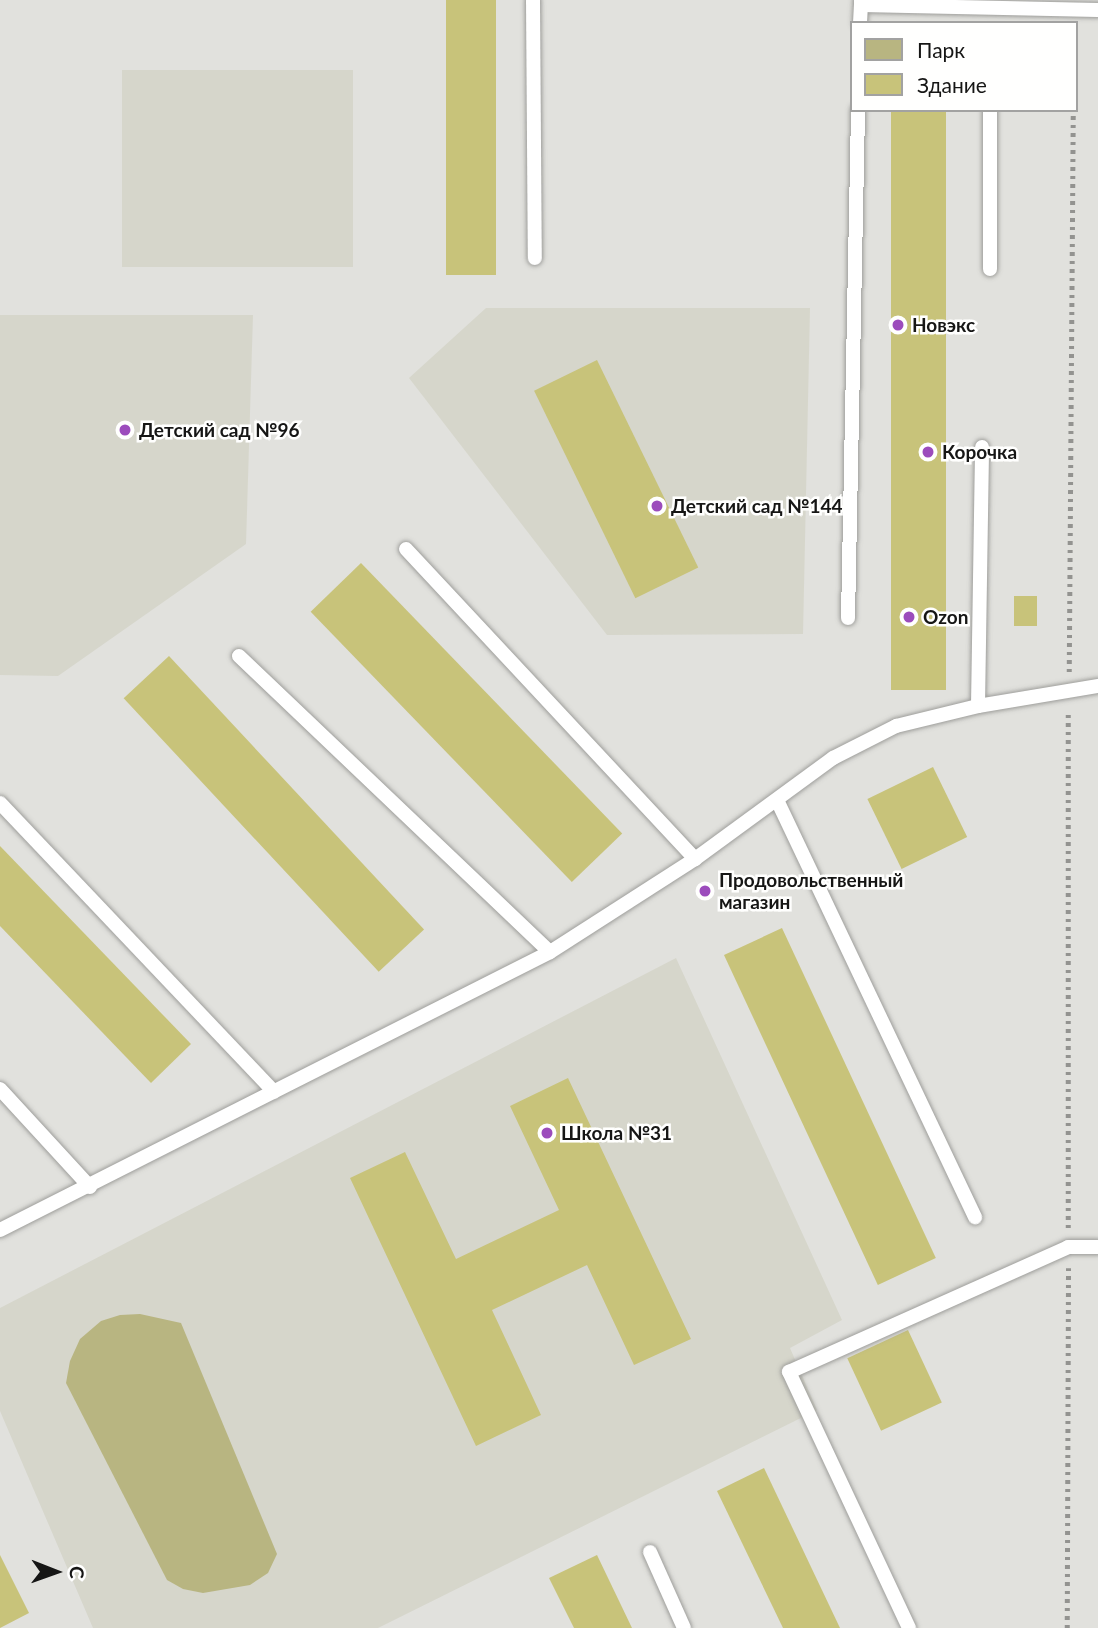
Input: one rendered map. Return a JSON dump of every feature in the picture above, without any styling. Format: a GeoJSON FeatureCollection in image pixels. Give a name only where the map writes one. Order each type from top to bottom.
{"type":"FeatureCollection","features":[{"type":"Feature","properties":{"kind":"lane"},"geometry":{"type":"LineString","coordinates":[[533,0],[535,258]]}},
{"type":"Feature","properties":{"kind":"lane"},"geometry":{"type":"LineString","coordinates":[[860,21],[861,2],[1098,10]]}},
{"type":"Feature","properties":{"kind":"lane"},"geometry":{"type":"LineString","coordinates":[[990,7],[990,21]]}},
{"type":"Feature","properties":{"kind":"lane"},"geometry":{"type":"LineString","coordinates":[[848,618],[858,112]]}},
{"type":"Feature","properties":{"kind":"lane"},"geometry":{"type":"LineString","coordinates":[[990,112],[990,269]]}},
{"type":"Feature","properties":{"kind":"lane"},"geometry":{"type":"LineString","coordinates":[[978,706],[982,447]]}},
{"type":"Feature","properties":{"kind":"lane"},"geometry":{"type":"LineString","coordinates":[[406,549],[695,859]]}},
{"type":"Feature","properties":{"kind":"lane"},"geometry":{"type":"LineString","coordinates":[[239,656],[550,953]]}},
{"type":"Feature","properties":{"kind":"lane"},"geometry":{"type":"LineString","coordinates":[[0,1230],[550,953],[695,859],[833,758],[896,726],[978,706],[1098,686]]}},
{"type":"Feature","properties":{"kind":"lane"},"geometry":{"type":"LineString","coordinates":[[777,800],[975,1217]]}},
{"type":"Feature","properties":{"kind":"lane"},"geometry":{"type":"LineString","coordinates":[[0,803],[274,1092]]}},
{"type":"Feature","properties":{"kind":"lane"},"geometry":{"type":"LineString","coordinates":[[0,1089],[90,1187]]}},
{"type":"Feature","properties":{"kind":"lane"},"geometry":{"type":"LineString","coordinates":[[909,1628],[789,1372],[1068,1247],[1098,1247]]}},
{"type":"Feature","properties":{"kind":"lane"},"geometry":{"type":"LineString","coordinates":[[650,1552],[684,1628]]}},
{"type":"Feature","properties":{"kind":"path"},"geometry":{"type":"LineString","coordinates":[[1067,1628],[1068,690],[1073,112]]}},
{"type":"Feature","properties":{"kind":"shaded area"},"geometry":{"type":"Polygon","coordinates":[[[122,70],[353,70],[353,267],[122,267],[122,70]]]}},
{"type":"Feature","properties":{"kind":"shaded area","name":"Детский сад №144"},"geometry":{"type":"Polygon","coordinates":[[[486,308],[810,308],[803,634],[607,635],[409,378],[486,308]]]}},
{"type":"Feature","properties":{"kind":"shaded area","name":"Детский сад №96"},"geometry":{"type":"Polygon","coordinates":[[[0,315],[253,315],[246,544],[58,676],[0,675],[0,315]]]}},
{"type":"Feature","properties":{"kind":"shaded area","name":"Школа №31"},"geometry":{"type":"Polygon","coordinates":[[[676,958],[842,1320],[790,1348],[817,1410],[378,1628],[93,1628],[0,1411],[0,1308],[676,958]]]}},
{"type":"Feature","properties":{"kind":"green space"},"geometry":{"type":"Polygon","coordinates":[[[140,1314],[181,1323],[277,1554],[268,1573],[250,1585],[203,1593],[183,1589],[167,1580],[66,1383],[70,1361],[80,1339],[101,1321],[120,1315],[140,1314]]]}},
{"type":"Feature","properties":{"kind":"building"},"geometry":{"type":"Polygon","coordinates":[[[446,0],[496,0],[496,275],[446,275],[446,0]]]}},
{"type":"Feature","properties":{"kind":"building"},"geometry":{"type":"Polygon","coordinates":[[[891,112],[946,112],[946,690],[891,690],[891,112]]]}},
{"type":"Feature","properties":{"kind":"building"},"geometry":{"type":"Polygon","coordinates":[[[597,360],[698,568],[635,598],[534,391],[597,360]]]}},
{"type":"Feature","properties":{"kind":"building"},"geometry":{"type":"Polygon","coordinates":[[[361,563],[622,833],[572,882],[311,612],[361,563]]]}},
{"type":"Feature","properties":{"kind":"building"},"geometry":{"type":"Polygon","coordinates":[[[1014,596],[1037,596],[1037,626],[1014,626],[1014,596]]]}},
{"type":"Feature","properties":{"kind":"building"},"geometry":{"type":"Polygon","coordinates":[[[169,656],[424,930],[379,972],[124,698],[169,656]]]}},
{"type":"Feature","properties":{"kind":"building"},"geometry":{"type":"Polygon","coordinates":[[[933,767],[967,837],[902,869],[867,799],[933,767]]]}},
{"type":"Feature","properties":{"kind":"building"},"geometry":{"type":"Polygon","coordinates":[[[0,846],[191,1044],[151,1083],[0,926],[0,846]]]}},
{"type":"Feature","properties":{"kind":"building"},"geometry":{"type":"Polygon","coordinates":[[[782,928],[936,1258],[878,1285],[724,955],[782,928]]]}},
{"type":"Feature","properties":{"kind":"building"},"geometry":{"type":"Polygon","coordinates":[[[568,1078],[691,1339],[634,1365],[587,1265],[492,1310],[541,1415],[476,1446],[350,1178],[405,1152],[456,1259],[559,1210],[510,1106],[568,1078]]]}},
{"type":"Feature","properties":{"kind":"building"},"geometry":{"type":"Polygon","coordinates":[[[908,1330],[942,1403],[881,1431],[847,1358],[908,1330]]]}},
{"type":"Feature","properties":{"kind":"building"},"geometry":{"type":"Polygon","coordinates":[[[764,1468],[840,1628],[783,1628],[717,1491],[764,1468]]]}},
{"type":"Feature","properties":{"kind":"building"},"geometry":{"type":"Polygon","coordinates":[[[0,1555],[29,1613],[0,1628],[0,1555]]]}},
{"type":"Feature","properties":{"kind":"building"},"geometry":{"type":"Polygon","coordinates":[[[597,1555],[632,1628],[574,1628],[549,1578],[597,1555]]]}},
{"type":"Feature","properties":{"kind":"place","name":"Новэкс"},"geometry":{"type":"Point","coordinates":[898,325]}},
{"type":"Feature","properties":{"kind":"place","name":"Детский сад №96"},"geometry":{"type":"Point","coordinates":[125,430]}},
{"type":"Feature","properties":{"kind":"place","name":"Корочка"},"geometry":{"type":"Point","coordinates":[928,452]}},
{"type":"Feature","properties":{"kind":"place","name":"Детский сад №144"},"geometry":{"type":"Point","coordinates":[657,506]}},
{"type":"Feature","properties":{"kind":"place","name":"Ozon"},"geometry":{"type":"Point","coordinates":[909,617]}},
{"type":"Feature","properties":{"kind":"place","name":"Продовольственный магазин"},"geometry":{"type":"Point","coordinates":[705,891]}},
{"type":"Feature","properties":{"kind":"place","name":"Школа №31"},"geometry":{"type":"Point","coordinates":[547,1133]}}]}
